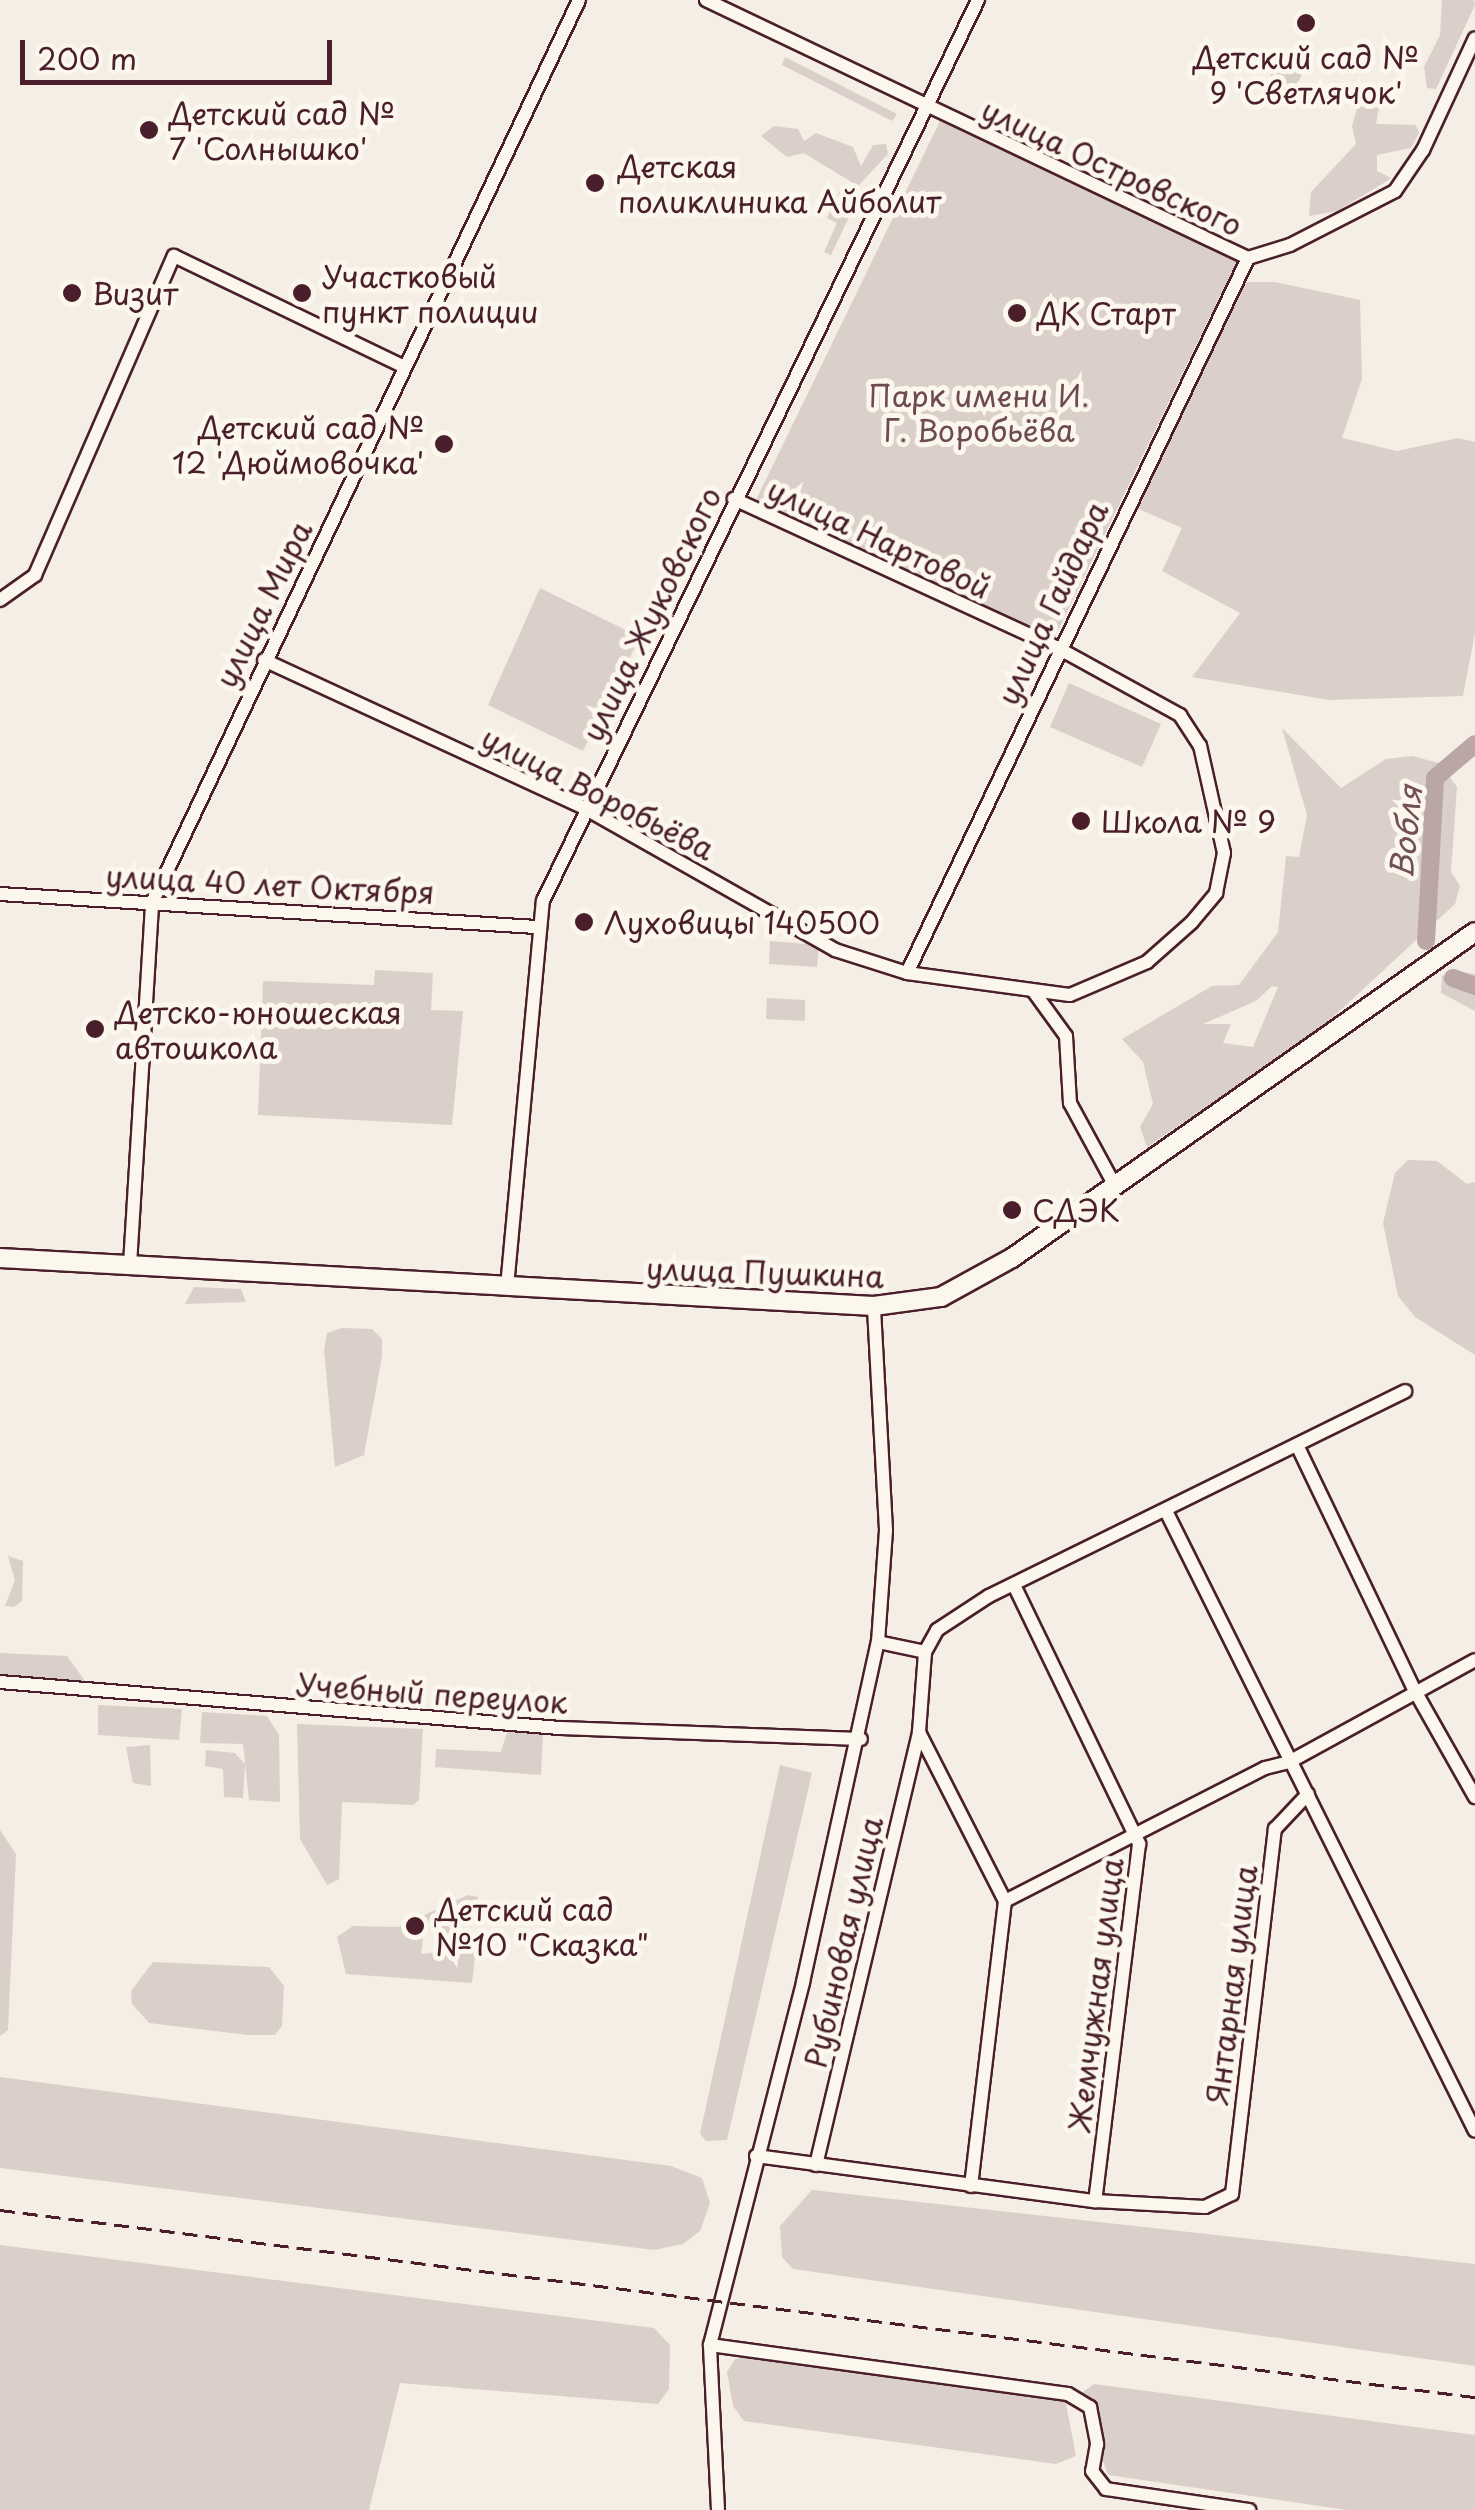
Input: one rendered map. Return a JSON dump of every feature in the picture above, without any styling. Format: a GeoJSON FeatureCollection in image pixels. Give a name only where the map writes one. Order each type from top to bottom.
{"type":"FeatureCollection","features":[{"type":"Feature","properties":{"kind":"main road","name":"улица Пушкина"},"geometry":{"type":"LineString","coordinates":[[0,1258],[874,1306],[959,1289],[1469,936]]}},
{"type":"Feature","properties":{"kind":"street","name":"улица Мира"},"geometry":{"type":"LineString","coordinates":[[130,1266],[152,903],[579,0]]}},
{"type":"Feature","properties":{"kind":"street","name":"улица Островского"},"geometry":{"type":"LineString","coordinates":[[706,0],[1248,258],[1290,246],[1395,191],[1424,150],[1475,38]]}},
{"type":"Feature","properties":{"kind":"street","name":"улица Жуковского"},"geometry":{"type":"LineString","coordinates":[[507,1287],[537,926],[586,809],[734,498],[978,0]]}},
{"type":"Feature","properties":{"kind":"street"},"geometry":{"type":"LineString","coordinates":[[0,600],[35,575],[174,256],[405,367]]}},
{"type":"Feature","properties":{"kind":"street","name":"улица Гайдара"},"geometry":{"type":"LineString","coordinates":[[906,973],[1058,648],[1248,258]]}},
{"type":"Feature","properties":{"kind":"street","name":"улица Нартовой"},"geometry":{"type":"LineString","coordinates":[[734,498],[1058,648],[1180,715],[1200,746],[1224,852],[1216,894],[1147,962],[1070,995],[1034,992]]}},
{"type":"Feature","properties":{"kind":"street","name":"улица Воробьёва"},"geometry":{"type":"LineString","coordinates":[[264,660],[586,809],[835,950],[906,973],[1034,992]]}},
{"type":"Feature","properties":{"kind":"street","name":"улица 40 лет Октября"},"geometry":{"type":"LineString","coordinates":[[0,894],[537,926]]}},
{"type":"Feature","properties":{"kind":"street"},"geometry":{"type":"LineString","coordinates":[[1034,992],[1066,1036],[1070,1103],[1114,1184]]}},
{"type":"Feature","properties":{"kind":"street"},"geometry":{"type":"LineString","coordinates":[[718,2510],[710,2346],[861,1739],[878,1642],[886,1530],[874,1306]]}},
{"type":"Feature","properties":{"kind":"street"},"geometry":{"type":"LineString","coordinates":[[878,1642],[925,1652],[945,1624],[1014,1585],[1168,1513],[1405,1391]]}},
{"type":"Feature","properties":{"kind":"street"},"geometry":{"type":"LineString","coordinates":[[1297,1444],[1415,1691],[1475,1797]]}},
{"type":"Feature","properties":{"kind":"street"},"geometry":{"type":"LineString","coordinates":[[1168,1513],[1475,2131]]}},
{"type":"Feature","properties":{"kind":"street","name":"Жемчужная улица"},"geometry":{"type":"LineString","coordinates":[[1014,1585],[1136,1835],[1140,1856],[1095,2201]]}},
{"type":"Feature","properties":{"kind":"street","name":"Рубиновая улица"},"geometry":{"type":"LineString","coordinates":[[816,2164],[919,1732],[925,1652]]}},
{"type":"Feature","properties":{"kind":"street"},"geometry":{"type":"LineString","coordinates":[[1005,1901],[1264,1768],[1289,1762],[1475,1660]]}},
{"type":"Feature","properties":{"kind":"street","name":"Учебный переулок"},"geometry":{"type":"LineString","coordinates":[[0,1682],[286,1708],[861,1739]]}},
{"type":"Feature","properties":{"kind":"street"},"geometry":{"type":"LineString","coordinates":[[919,1732],[1005,1901],[971,2186]]}},
{"type":"Feature","properties":{"kind":"street","name":"Янтарная улица"},"geometry":{"type":"LineString","coordinates":[[1095,2201],[1205,2208],[1232,2194],[1274,1829],[1308,1794]]}},
{"type":"Feature","properties":{"kind":"street"},"geometry":{"type":"LineString","coordinates":[[756,2156],[1095,2201]]}},
{"type":"Feature","properties":{"kind":"street"},"geometry":{"type":"LineString","coordinates":[[710,2346],[1068,2394],[1090,2407],[1097,2444],[1092,2471],[1106,2489],[1249,2510]]}},
{"type":"Feature","properties":{"kind":"green space"},"geometry":{"type":"Polygon","coordinates":[[[1442,0],[1474,0],[1475,5],[1436,89],[1427,88],[1424,67],[1440,35],[1442,0]]]}},
{"type":"Feature","properties":{"kind":"green space"},"geometry":{"type":"Polygon","coordinates":[[[1286,55],[1297,60],[1302,71],[1297,82],[1286,87],[1275,82],[1270,71],[1275,60],[1286,55]]]}},
{"type":"Feature","properties":{"kind":"green space"},"geometry":{"type":"Polygon","coordinates":[[[785,57],[897,114],[892,121],[782,65],[785,57]]]}},
{"type":"Feature","properties":{"kind":"green space"},"geometry":{"type":"Polygon","coordinates":[[[1360,98],[1379,108],[1376,124],[1416,125],[1419,133],[1411,148],[1377,155],[1377,171],[1391,178],[1337,211],[1309,216],[1311,192],[1356,144],[1352,126],[1360,98]]]}},
{"type":"Feature","properties":{"kind":"green space","name":"Парк имени И. Г. Воробьёва"},"geometry":{"type":"Polygon","coordinates":[[[941,119],[1237,261],[1054,639],[756,500],[941,119]]]}},
{"type":"Feature","properties":{"kind":"green space"},"geometry":{"type":"Polygon","coordinates":[[[774,126],[798,129],[804,141],[816,133],[853,147],[861,166],[873,145],[886,144],[888,154],[858,186],[804,153],[787,157],[761,136],[774,126]]]}},
{"type":"Feature","properties":{"kind":"green space"},"geometry":{"type":"Polygon","coordinates":[[[842,187],[858,198],[831,255],[824,252],[837,223],[827,218],[842,187]]]}},
{"type":"Feature","properties":{"kind":"green space","name":"Парк имени И. Г. Воробьёва"},"geometry":{"type":"Polygon","coordinates":[[[1243,282],[1275,282],[1360,300],[1362,379],[1342,438],[1397,451],[1458,438],[1475,442],[1475,633],[1463,696],[1329,700],[1192,677],[1240,613],[1162,571],[1182,528],[1132,506],[1243,282]]]}},
{"type":"Feature","properties":{"kind":"green space"},"geometry":{"type":"Polygon","coordinates":[[[540,588],[640,637],[583,751],[488,705],[540,588]]]}},
{"type":"Feature","properties":{"kind":"green space"},"geometry":{"type":"Polygon","coordinates":[[[1069,683],[1161,724],[1142,767],[1050,727],[1069,683]]]}},
{"type":"Feature","properties":{"kind":"green space"},"geometry":{"type":"Polygon","coordinates":[[[1282,728],[1341,788],[1386,759],[1412,756],[1439,763],[1457,787],[1451,872],[1460,886],[1455,904],[1318,1031],[1147,1147],[1140,1127],[1153,1104],[1143,1062],[1122,1039],[1212,986],[1239,985],[1278,932],[1286,856],[1299,857],[1307,815],[1282,728]],[[1272,986],[1256,1001],[1203,1024],[1231,1024],[1223,1043],[1253,1047],[1278,987],[1272,986]]]}},
{"type":"Feature","properties":{"kind":"green space"},"geometry":{"type":"Polygon","coordinates":[[[770,941],[819,945],[817,967],[769,964],[770,941]]]}},
{"type":"Feature","properties":{"kind":"green space"},"geometry":{"type":"Polygon","coordinates":[[[375,970],[433,973],[431,1010],[463,1011],[452,1125],[258,1115],[263,981],[374,985],[375,970]]]}},
{"type":"Feature","properties":{"kind":"green space"},"geometry":{"type":"Polygon","coordinates":[[[1456,971],[1475,974],[1475,1011],[1441,993],[1442,976],[1456,971]]]}},
{"type":"Feature","properties":{"kind":"green space"},"geometry":{"type":"Polygon","coordinates":[[[767,998],[805,1000],[805,1021],[766,1019],[767,998]]]}},
{"type":"Feature","properties":{"kind":"green space"},"geometry":{"type":"Polygon","coordinates":[[[1408,1160],[1437,1161],[1467,1184],[1475,1182],[1475,1355],[1415,1317],[1398,1296],[1383,1223],[1395,1173],[1408,1160]]]}},
{"type":"Feature","properties":{"kind":"green space"},"geometry":{"type":"Polygon","coordinates":[[[194,1287],[241,1289],[246,1302],[185,1304],[194,1287]]]}},
{"type":"Feature","properties":{"kind":"green space"},"geometry":{"type":"Polygon","coordinates":[[[342,1328],[372,1329],[382,1339],[382,1356],[364,1455],[335,1467],[324,1350],[327,1333],[342,1328]]]}},
{"type":"Feature","properties":{"kind":"green space"},"geometry":{"type":"Polygon","coordinates":[[[8,1556],[23,1561],[22,1601],[14,1607],[5,1606],[15,1580],[8,1556]]]}},
{"type":"Feature","properties":{"kind":"green space"},"geometry":{"type":"Polygon","coordinates":[[[0,1653],[67,1656],[88,1685],[0,1680],[0,1653]]]}},
{"type":"Feature","properties":{"kind":"green space"},"geometry":{"type":"Polygon","coordinates":[[[98,1705],[182,1709],[179,1740],[98,1735],[98,1705]]]}},
{"type":"Feature","properties":{"kind":"green space"},"geometry":{"type":"Polygon","coordinates":[[[202,1712],[267,1716],[279,1735],[280,1802],[249,1800],[243,1744],[200,1743],[202,1712]]]}},
{"type":"Feature","properties":{"kind":"green space"},"geometry":{"type":"Polygon","coordinates":[[[297,1724],[423,1729],[419,1800],[413,1805],[342,1802],[339,1879],[327,1885],[300,1839],[297,1724]]]}},
{"type":"Feature","properties":{"kind":"green space"},"geometry":{"type":"Polygon","coordinates":[[[508,1729],[543,1733],[541,1775],[435,1767],[436,1749],[501,1752],[508,1729]]]}},
{"type":"Feature","properties":{"kind":"green space"},"geometry":{"type":"Polygon","coordinates":[[[150,1745],[151,1786],[133,1783],[126,1747],[150,1745]]]}},
{"type":"Feature","properties":{"kind":"green space"},"geometry":{"type":"Polygon","coordinates":[[[206,1750],[235,1753],[245,1764],[243,1798],[224,1797],[223,1769],[205,1766],[206,1750]]]}},
{"type":"Feature","properties":{"kind":"green space"},"geometry":{"type":"Polygon","coordinates":[[[780,1765],[812,1773],[727,2140],[706,2141],[700,2134],[780,1765]]]}},
{"type":"Feature","properties":{"kind":"green space"},"geometry":{"type":"Polygon","coordinates":[[[0,1830],[16,1854],[8,2030],[0,2036],[0,1830]]]}},
{"type":"Feature","properties":{"kind":"green space"},"geometry":{"type":"Polygon","coordinates":[[[468,1895],[478,1897],[478,1917],[452,1916],[452,1940],[446,1940],[446,1931],[424,1929],[421,1954],[476,1949],[472,1983],[346,1974],[337,1937],[353,1926],[398,1927],[468,1895]]]}},
{"type":"Feature","properties":{"kind":"green space"},"geometry":{"type":"Polygon","coordinates":[[[153,1962],[269,1967],[284,1986],[282,2026],[275,2035],[248,2035],[149,2023],[132,2004],[131,1991],[153,1962]]]}},
{"type":"Feature","properties":{"kind":"green space"},"geometry":{"type":"Polygon","coordinates":[[[0,2077],[671,2166],[702,2178],[710,2203],[700,2231],[683,2244],[654,2250],[0,2168],[0,2077]]]}},
{"type":"Feature","properties":{"kind":"green space"},"geometry":{"type":"Polygon","coordinates":[[[812,2190],[1475,2264],[1475,2366],[793,2269],[782,2257],[780,2226],[812,2190]]]}},
{"type":"Feature","properties":{"kind":"green space"},"geometry":{"type":"Polygon","coordinates":[[[0,2245],[654,2328],[670,2345],[669,2389],[658,2404],[400,2383],[369,2510],[0,2510],[0,2245]]]}},
{"type":"Feature","properties":{"kind":"green space"},"geometry":{"type":"Polygon","coordinates":[[[754,2356],[1065,2399],[1076,2456],[1056,2464],[744,2421],[733,2406],[727,2372],[735,2359],[754,2356]]]}},
{"type":"Feature","properties":{"kind":"green space"},"geometry":{"type":"Polygon","coordinates":[[[1094,2384],[1475,2435],[1475,2510],[1347,2510],[1108,2475],[1085,2411],[1083,2392],[1094,2384]]]}},
{"type":"Feature","properties":{"kind":"waterway","name":"Вобля"},"geometry":{"type":"LineString","coordinates":[[1426,941],[1435,778],[1475,744]]}},
{"type":"Feature","properties":{"kind":"waterway","name":"Вобля"},"geometry":{"type":"LineString","coordinates":[[1453,978],[1475,986]]}},
{"type":"Feature","properties":{"kind":"railway"},"geometry":{"type":"LineString","coordinates":[[0,2210],[1475,2397]]}},
{"type":"Feature","properties":{"kind":"place","name":"Детский сад № 9 'Светлячок'"},"geometry":{"type":"Point","coordinates":[1306,23]}},
{"type":"Feature","properties":{"kind":"place","name":"Детский сад № 7 'Солнышко'"},"geometry":{"type":"Point","coordinates":[149,130]}},
{"type":"Feature","properties":{"kind":"place","name":"Детская поликлиника Айболит"},"geometry":{"type":"Point","coordinates":[595,183]}},
{"type":"Feature","properties":{"kind":"place","name":"Визит"},"geometry":{"type":"Point","coordinates":[72,293]}},
{"type":"Feature","properties":{"kind":"place","name":"Участковый пункт полиции"},"geometry":{"type":"Point","coordinates":[302,293]}},
{"type":"Feature","properties":{"kind":"place","name":"ДК Старт"},"geometry":{"type":"Point","coordinates":[1017,313]}},
{"type":"Feature","properties":{"kind":"place","name":"Детский сад № 12 'Дюймовочка'"},"geometry":{"type":"Point","coordinates":[444,444]}},
{"type":"Feature","properties":{"kind":"place","name":"Школа № 9"},"geometry":{"type":"Point","coordinates":[1081,821]}},
{"type":"Feature","properties":{"kind":"place","name":"Луховицы 140500"},"geometry":{"type":"Point","coordinates":[584,922]}},
{"type":"Feature","properties":{"kind":"place","name":"Детско-юношеская автошкола"},"geometry":{"type":"Point","coordinates":[95,1029]}},
{"type":"Feature","properties":{"kind":"place","name":"СДЭК"},"geometry":{"type":"Point","coordinates":[1012,1210]}},
{"type":"Feature","properties":{"kind":"place","name":"Детский сад №10 \"Сказка\""},"geometry":{"type":"Point","coordinates":[415,1926]}}]}
